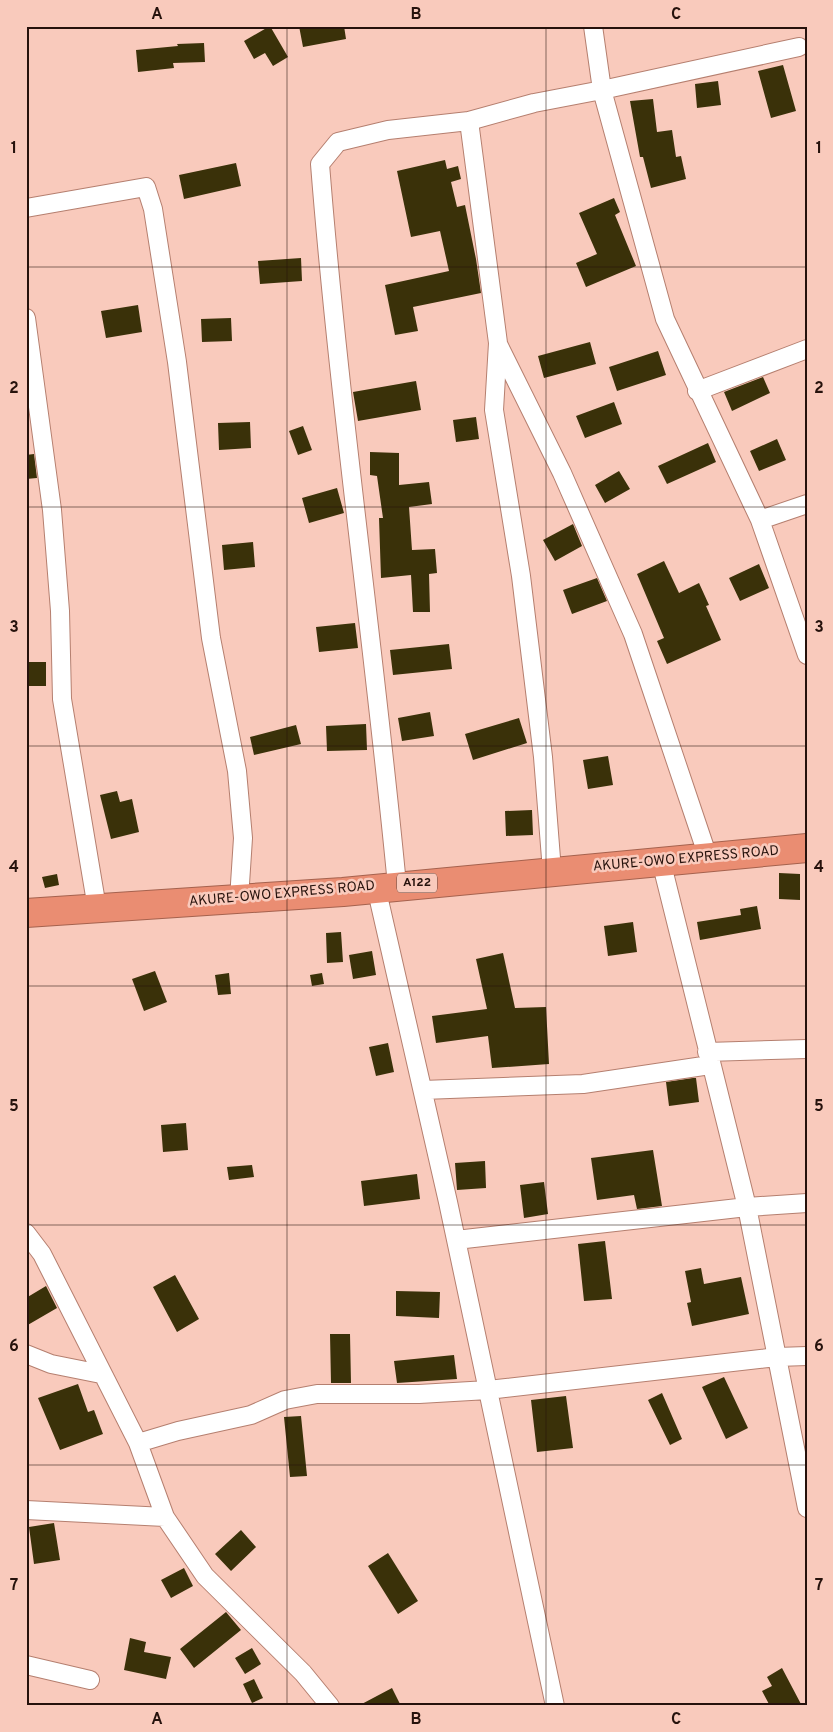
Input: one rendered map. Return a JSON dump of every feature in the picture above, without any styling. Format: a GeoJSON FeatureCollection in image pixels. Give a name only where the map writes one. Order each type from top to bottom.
{"type":"FeatureCollection","features":[{"type":"Feature","properties":{"kind":"highway","name":"AKURE-OWO EXPRESS ROAD"},"geometry":{"type":"LineString","coordinates":[[26,913],[343,892],[387,886],[807,848]]}},
{"type":"Feature","properties":{"kind":"street"},"geometry":{"type":"LineString","coordinates":[[594,26],[602,90],[665,319],[697,391],[760,520],[807,654]]}},
{"type":"Feature","properties":{"kind":"street"},"geometry":{"type":"LineString","coordinates":[[555,1706],[423,1090],[387,886],[361,544],[348,456],[330,292],[320,164],[338,142],[388,130],[470,121],[534,103],[799,47]]}},
{"type":"Feature","properties":{"kind":"street"},"geometry":{"type":"LineString","coordinates":[[470,121],[498,343],[494,410],[521,576],[543,757],[552,871]]}},
{"type":"Feature","properties":{"kind":"street"},"geometry":{"type":"LineString","coordinates":[[26,208],[146,188],[152,209],[176,362],[211,638],[237,771],[243,838],[239,898]]}},
{"type":"Feature","properties":{"kind":"street"},"geometry":{"type":"LineString","coordinates":[[26,318],[52,510],[60,610],[62,699],[97,908]]}},
{"type":"Feature","properties":{"kind":"street"},"geometry":{"type":"LineString","coordinates":[[498,343],[562,473],[633,634],[708,857]]}},
{"type":"Feature","properties":{"kind":"street"},"geometry":{"type":"LineString","coordinates":[[697,391],[807,349]]}},
{"type":"Feature","properties":{"kind":"street"},"geometry":{"type":"LineString","coordinates":[[760,520],[807,504]]}},
{"type":"Feature","properties":{"kind":"street"},"geometry":{"type":"LineString","coordinates":[[660,861],[747,1207],[807,1508]]}},
{"type":"Feature","properties":{"kind":"street"},"geometry":{"type":"LineString","coordinates":[[423,1090],[583,1084],[709,1059],[807,1049]]}},
{"type":"Feature","properties":{"kind":"street"},"geometry":{"type":"LineString","coordinates":[[456,1240],[747,1207],[807,1204]]}},
{"type":"Feature","properties":{"kind":"street"},"geometry":{"type":"LineString","coordinates":[[26,1233],[42,1254],[101,1374],[138,1443],[165,1517],[205,1576],[303,1673],[330,1706]]}},
{"type":"Feature","properties":{"kind":"street"},"geometry":{"type":"LineString","coordinates":[[26,1354],[51,1364],[101,1374]]}},
{"type":"Feature","properties":{"kind":"street"},"geometry":{"type":"LineString","coordinates":[[138,1443],[178,1431],[251,1415],[285,1400],[317,1394],[419,1394],[488,1390],[777,1357],[807,1356]]}},
{"type":"Feature","properties":{"kind":"street"},"geometry":{"type":"LineString","coordinates":[[26,1510],[165,1517]]}},
{"type":"Feature","properties":{"kind":"street"},"geometry":{"type":"LineString","coordinates":[[26,1665],[90,1680]]}},
{"type":"Feature","properties":{"kind":"building"},"geometry":{"type":"Polygon","coordinates":[[[270,26],[288,57],[273,66],[265,53],[254,59],[244,41],[270,26]]]}},
{"type":"Feature","properties":{"kind":"building"},"geometry":{"type":"Polygon","coordinates":[[[299,26],[344,26],[346,39],[303,47],[299,26]]]}},
{"type":"Feature","properties":{"kind":"building"},"geometry":{"type":"Polygon","coordinates":[[[204,43],[205,62],[173,63],[174,68],[138,72],[136,50],[178,46],[177,44],[204,43]]]}},
{"type":"Feature","properties":{"kind":"building"},"geometry":{"type":"Polygon","coordinates":[[[783,65],[796,111],[771,118],[758,71],[783,65]]]}},
{"type":"Feature","properties":{"kind":"building"},"geometry":{"type":"Polygon","coordinates":[[[718,81],[721,105],[697,108],[695,84],[718,81]]]}},
{"type":"Feature","properties":{"kind":"building"},"geometry":{"type":"Polygon","coordinates":[[[653,99],[657,132],[672,130],[676,157],[681,156],[686,179],[651,188],[643,157],[640,157],[630,101],[653,99]]]}},
{"type":"Feature","properties":{"kind":"building"},"geometry":{"type":"Polygon","coordinates":[[[445,160],[447,169],[458,166],[461,179],[451,182],[457,207],[465,205],[481,293],[413,307],[418,331],[395,335],[385,285],[449,271],[440,231],[411,237],[397,171],[445,160]]]}},
{"type":"Feature","properties":{"kind":"building"},"geometry":{"type":"Polygon","coordinates":[[[236,163],[241,186],[184,199],[179,175],[236,163]]]}},
{"type":"Feature","properties":{"kind":"building"},"geometry":{"type":"Polygon","coordinates":[[[614,198],[620,212],[615,215],[636,266],[586,287],[576,263],[597,254],[579,213],[614,198]]]}},
{"type":"Feature","properties":{"kind":"building"},"geometry":{"type":"Polygon","coordinates":[[[301,258],[302,281],[260,284],[258,261],[301,258]]]}},
{"type":"Feature","properties":{"kind":"building"},"geometry":{"type":"Polygon","coordinates":[[[138,305],[142,332],[106,338],[101,311],[138,305]]]}},
{"type":"Feature","properties":{"kind":"building"},"geometry":{"type":"Polygon","coordinates":[[[231,318],[232,341],[202,342],[201,319],[231,318]]]}},
{"type":"Feature","properties":{"kind":"building"},"geometry":{"type":"Polygon","coordinates":[[[590,342],[596,364],[544,378],[538,356],[590,342]]]}},
{"type":"Feature","properties":{"kind":"building"},"geometry":{"type":"Polygon","coordinates":[[[658,351],[666,375],[617,391],[609,367],[658,351]]]}},
{"type":"Feature","properties":{"kind":"building"},"geometry":{"type":"Polygon","coordinates":[[[763,377],[770,393],[732,411],[724,392],[763,377]]]}},
{"type":"Feature","properties":{"kind":"building"},"geometry":{"type":"Polygon","coordinates":[[[416,381],[421,410],[358,421],[353,392],[416,381]]]}},
{"type":"Feature","properties":{"kind":"building"},"geometry":{"type":"Polygon","coordinates":[[[614,402],[622,424],[585,438],[576,416],[614,402]]]}},
{"type":"Feature","properties":{"kind":"building"},"geometry":{"type":"Polygon","coordinates":[[[476,417],[479,439],[456,442],[453,420],[476,417]]]}},
{"type":"Feature","properties":{"kind":"building"},"geometry":{"type":"Polygon","coordinates":[[[250,422],[251,448],[219,450],[218,423],[250,422]]]}},
{"type":"Feature","properties":{"kind":"building"},"geometry":{"type":"Polygon","coordinates":[[[303,426],[312,450],[298,455],[289,431],[303,426]]]}},
{"type":"Feature","properties":{"kind":"building"},"geometry":{"type":"Polygon","coordinates":[[[777,439],[786,460],[759,471],[750,451],[777,439]]]}},
{"type":"Feature","properties":{"kind":"building"},"geometry":{"type":"Polygon","coordinates":[[[708,443],[716,462],[667,484],[658,466],[708,443]]]}},
{"type":"Feature","properties":{"kind":"building"},"geometry":{"type":"Polygon","coordinates":[[[370,452],[399,453],[399,485],[429,482],[432,504],[409,507],[412,550],[435,549],[437,573],[429,574],[430,612],[413,612],[411,575],[381,578],[379,518],[383,518],[377,476],[370,475],[370,452]]]}},
{"type":"Feature","properties":{"kind":"building"},"geometry":{"type":"Polygon","coordinates":[[[34,454],[37,478],[26,479],[26,455],[34,454]]]}},
{"type":"Feature","properties":{"kind":"building"},"geometry":{"type":"Polygon","coordinates":[[[619,471],[630,489],[605,503],[595,485],[619,471]]]}},
{"type":"Feature","properties":{"kind":"building"},"geometry":{"type":"Polygon","coordinates":[[[337,488],[344,513],[309,523],[302,498],[337,488]]]}},
{"type":"Feature","properties":{"kind":"building"},"geometry":{"type":"Polygon","coordinates":[[[573,524],[582,546],[555,561],[543,540],[573,524]]]}},
{"type":"Feature","properties":{"kind":"building"},"geometry":{"type":"Polygon","coordinates":[[[253,542],[255,567],[224,570],[222,545],[253,542]]]}},
{"type":"Feature","properties":{"kind":"building"},"geometry":{"type":"Polygon","coordinates":[[[664,561],[679,593],[699,583],[709,605],[706,606],[721,640],[667,664],[657,641],[664,638],[637,574],[664,561]]]}},
{"type":"Feature","properties":{"kind":"building"},"geometry":{"type":"Polygon","coordinates":[[[759,564],[769,588],[740,601],[729,578],[759,564]]]}},
{"type":"Feature","properties":{"kind":"building"},"geometry":{"type":"Polygon","coordinates":[[[597,578],[607,601],[572,614],[563,590],[597,578]]]}},
{"type":"Feature","properties":{"kind":"building"},"geometry":{"type":"Polygon","coordinates":[[[355,623],[358,648],[319,652],[316,627],[355,623]]]}},
{"type":"Feature","properties":{"kind":"building"},"geometry":{"type":"Polygon","coordinates":[[[449,644],[452,669],[393,675],[390,650],[449,644]]]}},
{"type":"Feature","properties":{"kind":"building"},"geometry":{"type":"Polygon","coordinates":[[[26,662],[46,662],[46,686],[26,686],[26,662]]]}},
{"type":"Feature","properties":{"kind":"building"},"geometry":{"type":"Polygon","coordinates":[[[430,712],[434,736],[402,741],[398,718],[430,712]]]}},
{"type":"Feature","properties":{"kind":"building"},"geometry":{"type":"Polygon","coordinates":[[[519,718],[527,743],[473,760],[465,734],[519,718]]]}},
{"type":"Feature","properties":{"kind":"building"},"geometry":{"type":"Polygon","coordinates":[[[366,724],[367,750],[327,751],[326,726],[366,724]]]}},
{"type":"Feature","properties":{"kind":"building"},"geometry":{"type":"Polygon","coordinates":[[[296,725],[301,744],[254,755],[250,737],[296,725]]]}},
{"type":"Feature","properties":{"kind":"building"},"geometry":{"type":"Polygon","coordinates":[[[608,756],[613,785],[588,789],[583,760],[608,756]]]}},
{"type":"Feature","properties":{"kind":"building"},"geometry":{"type":"Polygon","coordinates":[[[117,791],[120,802],[132,799],[139,832],[111,839],[100,795],[117,791]]]}},
{"type":"Feature","properties":{"kind":"building"},"geometry":{"type":"Polygon","coordinates":[[[532,810],[533,835],[506,836],[505,811],[532,810]]]}},
{"type":"Feature","properties":{"kind":"building"},"geometry":{"type":"Polygon","coordinates":[[[779,873],[800,874],[800,900],[779,899],[779,873]]]}},
{"type":"Feature","properties":{"kind":"building"},"geometry":{"type":"Polygon","coordinates":[[[57,874],[59,885],[45,888],[42,877],[57,874]]]}},
{"type":"Feature","properties":{"kind":"building"},"geometry":{"type":"Polygon","coordinates":[[[757,906],[761,929],[700,940],[697,922],[741,915],[740,909],[757,906]]]}},
{"type":"Feature","properties":{"kind":"building"},"geometry":{"type":"Polygon","coordinates":[[[633,922],[637,952],[608,956],[604,926],[633,922]]]}},
{"type":"Feature","properties":{"kind":"building"},"geometry":{"type":"Polygon","coordinates":[[[341,932],[343,962],[327,963],[326,933],[341,932]]]}},
{"type":"Feature","properties":{"kind":"building"},"geometry":{"type":"Polygon","coordinates":[[[372,951],[376,975],[353,979],[349,955],[372,951]]]}},
{"type":"Feature","properties":{"kind":"building"},"geometry":{"type":"Polygon","coordinates":[[[503,953],[515,1008],[546,1007],[549,1064],[492,1068],[488,1036],[436,1043],[432,1016],[487,1009],[476,959],[503,953]]]}},
{"type":"Feature","properties":{"kind":"building"},"geometry":{"type":"Polygon","coordinates":[[[155,971],[167,1002],[144,1011],[132,979],[155,971]]]}},
{"type":"Feature","properties":{"kind":"building"},"geometry":{"type":"Polygon","coordinates":[[[229,973],[231,994],[218,995],[215,975],[229,973]]]}},
{"type":"Feature","properties":{"kind":"building"},"geometry":{"type":"Polygon","coordinates":[[[322,973],[324,984],[312,986],[310,975],[322,973]]]}},
{"type":"Feature","properties":{"kind":"building"},"geometry":{"type":"Polygon","coordinates":[[[388,1043],[394,1072],[376,1076],[369,1047],[388,1043]]]}},
{"type":"Feature","properties":{"kind":"building"},"geometry":{"type":"Polygon","coordinates":[[[696,1078],[699,1102],[669,1106],[666,1082],[696,1078]]]}},
{"type":"Feature","properties":{"kind":"building"},"geometry":{"type":"Polygon","coordinates":[[[186,1123],[188,1150],[163,1152],[161,1125],[186,1123]]]}},
{"type":"Feature","properties":{"kind":"building"},"geometry":{"type":"Polygon","coordinates":[[[653,1150],[662,1206],[637,1209],[634,1195],[597,1200],[591,1158],[653,1150]]]}},
{"type":"Feature","properties":{"kind":"building"},"geometry":{"type":"Polygon","coordinates":[[[485,1161],[486,1188],[457,1190],[455,1163],[485,1161]]]}},
{"type":"Feature","properties":{"kind":"building"},"geometry":{"type":"Polygon","coordinates":[[[252,1165],[254,1177],[229,1180],[227,1167],[252,1165]]]}},
{"type":"Feature","properties":{"kind":"building"},"geometry":{"type":"Polygon","coordinates":[[[417,1174],[420,1199],[364,1206],[361,1181],[417,1174]]]}},
{"type":"Feature","properties":{"kind":"building"},"geometry":{"type":"Polygon","coordinates":[[[544,1182],[548,1214],[524,1218],[520,1185],[544,1182]]]}},
{"type":"Feature","properties":{"kind":"building"},"geometry":{"type":"Polygon","coordinates":[[[605,1241],[612,1299],[584,1301],[578,1244],[605,1241]]]}},
{"type":"Feature","properties":{"kind":"building"},"geometry":{"type":"Polygon","coordinates":[[[701,1268],[704,1284],[741,1277],[749,1314],[692,1326],[687,1303],[691,1302],[685,1271],[701,1268]]]}},
{"type":"Feature","properties":{"kind":"building"},"geometry":{"type":"Polygon","coordinates":[[[175,1275],[199,1319],[177,1332],[153,1287],[175,1275]]]}},
{"type":"Feature","properties":{"kind":"building"},"geometry":{"type":"Polygon","coordinates":[[[46,1286],[57,1308],[26,1326],[26,1298],[46,1286]]]}},
{"type":"Feature","properties":{"kind":"building"},"geometry":{"type":"Polygon","coordinates":[[[396,1291],[440,1292],[439,1318],[396,1316],[396,1291]]]}},
{"type":"Feature","properties":{"kind":"building"},"geometry":{"type":"Polygon","coordinates":[[[330,1334],[350,1334],[351,1383],[331,1383],[330,1334]]]}},
{"type":"Feature","properties":{"kind":"building"},"geometry":{"type":"Polygon","coordinates":[[[454,1355],[457,1379],[397,1383],[394,1361],[454,1355]]]}},
{"type":"Feature","properties":{"kind":"building"},"geometry":{"type":"Polygon","coordinates":[[[724,1377],[748,1428],[726,1439],[702,1387],[724,1377]]]}},
{"type":"Feature","properties":{"kind":"building"},"geometry":{"type":"Polygon","coordinates":[[[78,1384],[88,1412],[94,1410],[103,1434],[60,1450],[38,1398],[78,1384]]]}},
{"type":"Feature","properties":{"kind":"building"},"geometry":{"type":"Polygon","coordinates":[[[662,1393],[682,1439],[670,1445],[648,1400],[662,1393]]]}},
{"type":"Feature","properties":{"kind":"building"},"geometry":{"type":"Polygon","coordinates":[[[566,1396],[573,1448],[537,1452],[531,1400],[566,1396]]]}},
{"type":"Feature","properties":{"kind":"building"},"geometry":{"type":"Polygon","coordinates":[[[301,1416],[307,1476],[290,1477],[284,1417],[301,1416]]]}},
{"type":"Feature","properties":{"kind":"building"},"geometry":{"type":"Polygon","coordinates":[[[54,1523],[60,1560],[34,1564],[29,1527],[54,1523]]]}},
{"type":"Feature","properties":{"kind":"building"},"geometry":{"type":"Polygon","coordinates":[[[241,1530],[256,1547],[231,1571],[215,1554],[241,1530]]]}},
{"type":"Feature","properties":{"kind":"building"},"geometry":{"type":"Polygon","coordinates":[[[388,1553],[418,1601],[398,1614],[368,1566],[388,1553]]]}},
{"type":"Feature","properties":{"kind":"building"},"geometry":{"type":"Polygon","coordinates":[[[184,1568],[193,1586],[171,1598],[161,1580],[184,1568]]]}},
{"type":"Feature","properties":{"kind":"building"},"geometry":{"type":"Polygon","coordinates":[[[226,1612],[241,1630],[194,1668],[180,1649],[226,1612]]]}},
{"type":"Feature","properties":{"kind":"building"},"geometry":{"type":"Polygon","coordinates":[[[130,1638],[146,1642],[144,1652],[171,1657],[166,1679],[124,1670],[130,1638]]]}},
{"type":"Feature","properties":{"kind":"building"},"geometry":{"type":"Polygon","coordinates":[[[252,1648],[261,1664],[245,1674],[235,1658],[252,1648]]]}},
{"type":"Feature","properties":{"kind":"building"},"geometry":{"type":"Polygon","coordinates":[[[782,1668],[802,1706],[770,1706],[762,1691],[772,1686],[767,1677],[782,1668]]]}},
{"type":"Feature","properties":{"kind":"building"},"geometry":{"type":"Polygon","coordinates":[[[254,1679],[263,1698],[252,1703],[243,1684],[254,1679]]]}},
{"type":"Feature","properties":{"kind":"building"},"geometry":{"type":"Polygon","coordinates":[[[392,1688],[401,1706],[358,1706],[392,1688]]]}}]}
